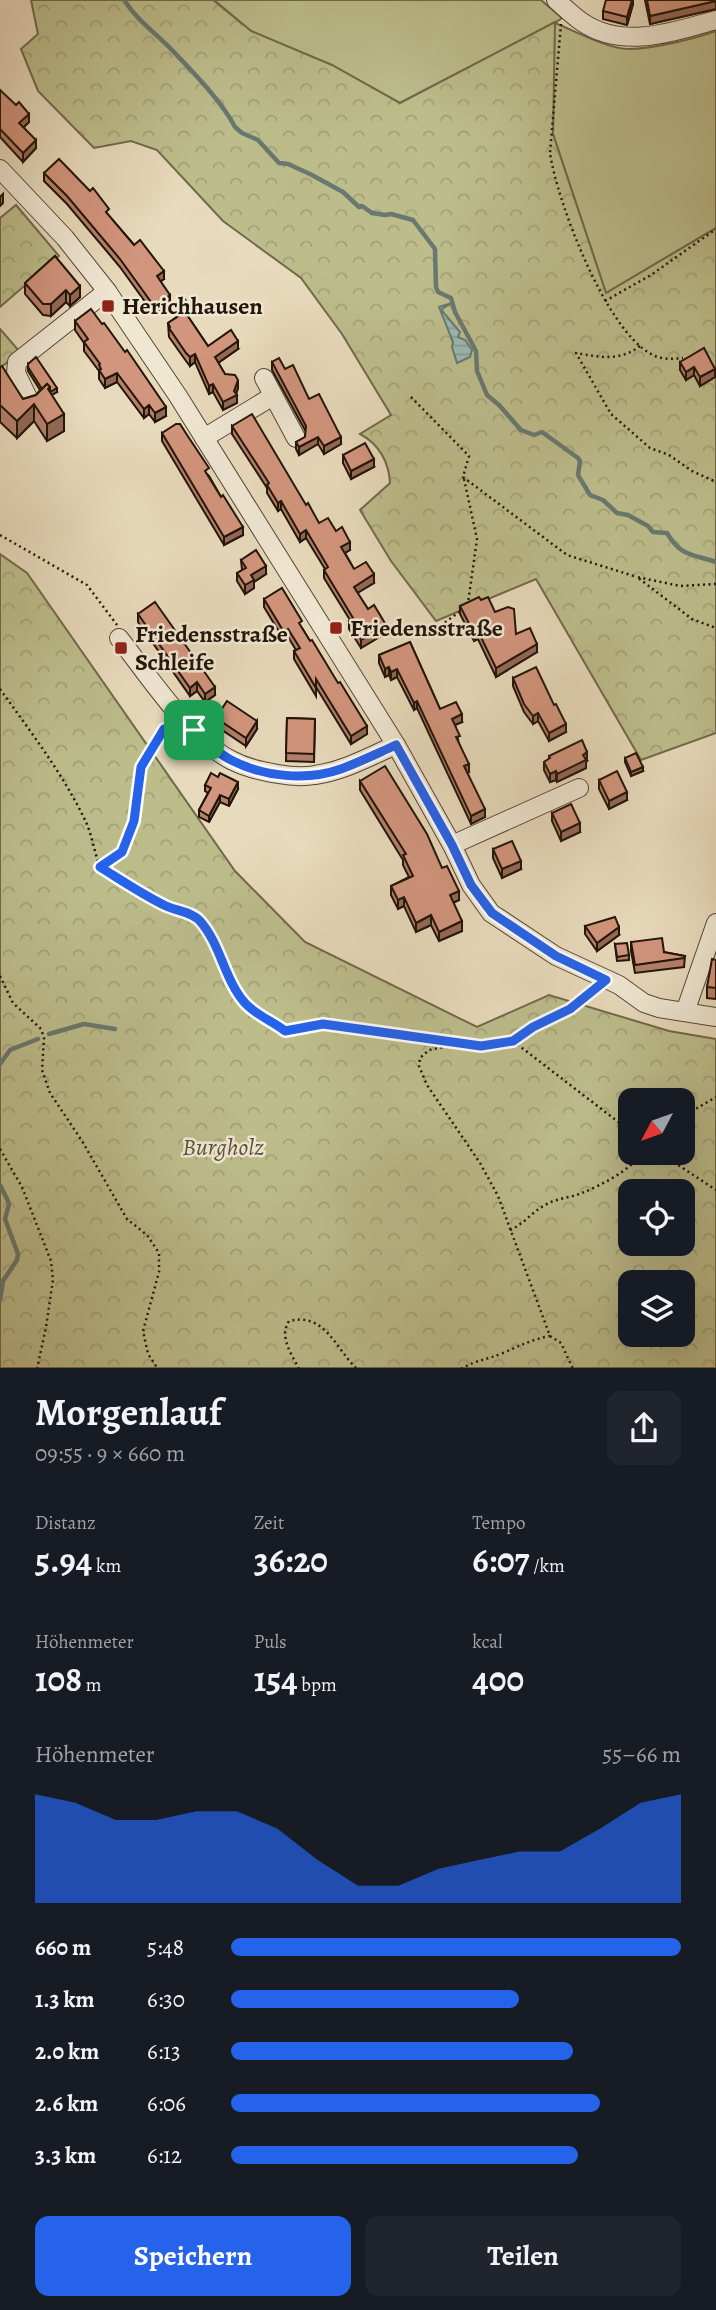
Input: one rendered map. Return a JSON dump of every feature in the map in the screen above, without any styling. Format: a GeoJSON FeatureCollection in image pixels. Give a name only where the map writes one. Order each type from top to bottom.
{"type":"FeatureCollection","features":[{"type":"Feature","properties":{"kind":"street"},"geometry":{"type":"LineString","coordinates":[[558,1],[582,22],[604,33],[629,37],[650,37],[716,20]]}},
{"type":"Feature","properties":{"kind":"street"},"geometry":{"type":"LineString","coordinates":[[0,169],[65,238],[107,291],[204,438],[396,745],[452,845],[471,885],[492,913],[556,956],[620,985],[644,1003],[716,1017]]}},
{"type":"Feature","properties":{"kind":"street"},"geometry":{"type":"LineString","coordinates":[[30,402],[16,373],[17,362],[107,291]]}},
{"type":"Feature","properties":{"kind":"street"},"geometry":{"type":"LineString","coordinates":[[264,378],[296,439]]}},
{"type":"Feature","properties":{"kind":"street"},"geometry":{"type":"LineString","coordinates":[[204,438],[273,396]]}},
{"type":"Feature","properties":{"kind":"street"},"geometry":{"type":"LineString","coordinates":[[119,638],[194,730],[231,760],[255,770],[314,776],[341,769],[396,745]]}},
{"type":"Feature","properties":{"kind":"street"},"geometry":{"type":"LineString","coordinates":[[452,845],[579,788]]}},
{"type":"Feature","properties":{"kind":"street"},"geometry":{"type":"LineString","coordinates":[[685,1012],[716,923]]}},
{"type":"Feature","properties":{"kind":"path"},"geometry":{"type":"LineString","coordinates":[[558,1],[561,30],[550,153],[552,170],[586,263],[622,327],[652,355],[683,358]]}},
{"type":"Feature","properties":{"kind":"path"},"geometry":{"type":"LineString","coordinates":[[605,301],[651,275],[716,229]]}},
{"type":"Feature","properties":{"kind":"path"},"geometry":{"type":"LineString","coordinates":[[640,346],[632,352],[610,359],[576,353],[611,414],[650,448],[669,455],[692,471],[716,482]]}},
{"type":"Feature","properties":{"kind":"path"},"geometry":{"type":"LineString","coordinates":[[411,397],[469,456],[463,478],[477,539],[471,571],[471,593],[468,606],[436,629]]}},
{"type":"Feature","properties":{"kind":"path"},"geometry":{"type":"LineString","coordinates":[[463,478],[567,555],[637,578],[680,586],[716,584]]}},
{"type":"Feature","properties":{"kind":"path"},"geometry":{"type":"LineString","coordinates":[[0,535],[87,585],[119,627],[119,638]]}},
{"type":"Feature","properties":{"kind":"path"},"geometry":{"type":"LineString","coordinates":[[637,578],[692,619],[716,628]]}},
{"type":"Feature","properties":{"kind":"path"},"geometry":{"type":"LineString","coordinates":[[0,689],[64,783],[87,823],[100,867],[164,905],[193,915],[208,934],[236,990],[245,1002],[254,1012],[285,1031],[323,1024],[456,1044],[481,1046],[513,1041],[533,1027],[570,1009],[606,980]]}},
{"type":"Feature","properties":{"kind":"path"},"geometry":{"type":"LineString","coordinates":[[100,867],[122,852],[134,821],[141,767],[164,729],[194,730]]}},
{"type":"Feature","properties":{"kind":"path"},"geometry":{"type":"LineString","coordinates":[[0,976],[13,1003],[41,1029],[44,1038],[42,1070],[50,1093],[82,1141],[127,1219],[147,1235],[159,1253],[159,1272],[143,1331],[148,1354],[158,1368]]}},
{"type":"Feature","properties":{"kind":"path"},"geometry":{"type":"LineString","coordinates":[[513,1041],[618,1122]]}},
{"type":"Feature","properties":{"kind":"path"},"geometry":{"type":"LineString","coordinates":[[456,1044],[429,1050],[420,1058],[419,1066],[427,1085],[492,1185],[550,1336],[561,1343],[573,1368]]}},
{"type":"Feature","properties":{"kind":"path"},"geometry":{"type":"LineString","coordinates":[[695,1109],[716,1097]]}},
{"type":"Feature","properties":{"kind":"path"},"geometry":{"type":"LineString","coordinates":[[0,1149],[22,1187],[51,1261],[53,1280],[37,1368]]}},
{"type":"Feature","properties":{"kind":"path"},"geometry":{"type":"LineString","coordinates":[[510,1230],[522,1225],[546,1205],[559,1198],[581,1193],[628,1166]]}},
{"type":"Feature","properties":{"kind":"path"},"geometry":{"type":"LineString","coordinates":[[679,1166],[716,1191]]}},
{"type":"Feature","properties":{"kind":"path"},"geometry":{"type":"LineString","coordinates":[[299,1368],[285,1338],[284,1329],[289,1321],[301,1318],[319,1324],[358,1368]]}},
{"type":"Feature","properties":{"kind":"path"},"geometry":{"type":"LineString","coordinates":[[461,1368],[524,1342],[550,1336]]}},
{"type":"Feature","properties":{"kind":"green space"},"geometry":{"type":"Polygon","coordinates":[[[31,0],[213,0],[251,31],[332,65],[400,103],[555,22],[553,134],[606,293],[716,228],[716,733],[641,760],[536,579],[436,621],[391,561],[360,510],[390,483],[382,454],[360,434],[391,415],[342,334],[301,278],[223,221],[157,150],[131,141],[94,148],[38,91],[21,49],[38,34],[31,0]]]}},
{"type":"Feature","properties":{"kind":"green space"},"geometry":{"type":"Polygon","coordinates":[[[214,0],[541,0],[562,18],[555,23],[602,43],[629,49],[673,43],[716,31],[716,228],[606,293],[553,134],[554,23],[400,103],[331,65],[251,31],[214,0]]]}},
{"type":"Feature","properties":{"kind":"green space"},"geometry":{"type":"Polygon","coordinates":[[[16,205],[59,256],[0,307],[0,218],[16,205]]]}},
{"type":"Feature","properties":{"kind":"green space"},"geometry":{"type":"Polygon","coordinates":[[[0,329],[20,352],[0,368],[0,329]]]}},
{"type":"Feature","properties":{"kind":"green space","name":"Burgholz"},"geometry":{"type":"Polygon","coordinates":[[[0,554],[27,573],[235,871],[305,942],[477,1027],[549,995],[669,1031],[716,1039],[716,1368],[0,1368],[0,554]]]}},
{"type":"Feature","properties":{"kind":"water"},"geometry":{"type":"Polygon","coordinates":[[[452,303],[442,309],[443,312],[460,332],[458,337],[465,340],[472,350],[470,357],[457,363],[453,342],[439,307],[452,303]]]}},
{"type":"Feature","properties":{"kind":"building"},"geometry":{"type":"Polygon","coordinates":[[[606,0],[632,0],[627,17],[603,11],[606,0]]]}},
{"type":"Feature","properties":{"kind":"building"},"geometry":{"type":"Polygon","coordinates":[[[647,0],[716,0],[716,1],[650,16],[647,0]]]}},
{"type":"Feature","properties":{"kind":"building"},"geometry":{"type":"Polygon","coordinates":[[[0,90],[16,105],[19,102],[29,114],[19,123],[36,140],[23,153],[0,129],[0,90]]]}},
{"type":"Feature","properties":{"kind":"building"},"geometry":{"type":"Polygon","coordinates":[[[59,159],[90,191],[93,188],[109,209],[106,212],[134,245],[140,240],[164,271],[157,276],[170,295],[154,306],[120,259],[44,173],[59,159]]]}},
{"type":"Feature","properties":{"kind":"building"},"geometry":{"type":"Polygon","coordinates":[[[55,256],[80,286],[70,295],[66,290],[51,304],[43,304],[25,283],[55,256]]]}},
{"type":"Feature","properties":{"kind":"building"},"geometry":{"type":"Polygon","coordinates":[[[184,298],[191,308],[180,315],[173,305],[184,298]]]}},
{"type":"Feature","properties":{"kind":"building"},"geometry":{"type":"Polygon","coordinates":[[[91,309],[125,352],[127,350],[166,407],[155,413],[149,405],[144,409],[117,373],[105,379],[99,370],[100,364],[84,342],[88,339],[75,321],[91,309]]]}},
{"type":"Feature","properties":{"kind":"building"},"geometry":{"type":"Polygon","coordinates":[[[185,312],[208,346],[231,330],[238,341],[215,357],[225,374],[235,375],[238,380],[234,391],[237,395],[223,402],[213,384],[209,386],[195,354],[190,357],[186,353],[169,328],[168,323],[185,312]]]}},
{"type":"Feature","properties":{"kind":"building"},"geometry":{"type":"Polygon","coordinates":[[[704,348],[715,369],[700,377],[694,367],[686,372],[680,362],[704,348]]]}},
{"type":"Feature","properties":{"kind":"building"},"geometry":{"type":"Polygon","coordinates":[[[36,357],[57,388],[50,392],[47,384],[42,389],[28,367],[36,357]]]}},
{"type":"Feature","properties":{"kind":"building"},"geometry":{"type":"Polygon","coordinates":[[[279,358],[285,369],[293,365],[309,399],[319,394],[341,437],[324,446],[318,437],[299,447],[296,442],[305,437],[306,426],[272,362],[279,358]]]}},
{"type":"Feature","properties":{"kind":"building"},"geometry":{"type":"Polygon","coordinates":[[[2,366],[23,399],[36,395],[47,384],[64,414],[47,424],[34,404],[17,421],[0,405],[2,366]]]}},
{"type":"Feature","properties":{"kind":"building"},"geometry":{"type":"Polygon","coordinates":[[[252,414],[319,523],[328,518],[336,531],[342,527],[350,542],[341,547],[354,569],[366,562],[374,574],[354,587],[368,609],[374,605],[386,625],[361,640],[349,621],[353,618],[324,570],[328,567],[306,530],[300,534],[232,426],[252,414]]]}},
{"type":"Feature","properties":{"kind":"building"},"geometry":{"type":"Polygon","coordinates":[[[180,424],[209,468],[205,471],[243,527],[224,537],[162,433],[180,424]]]}},
{"type":"Feature","properties":{"kind":"building"},"geometry":{"type":"Polygon","coordinates":[[[365,443],[374,459],[351,471],[343,455],[365,443]]]}},
{"type":"Feature","properties":{"kind":"building"},"geometry":{"type":"Polygon","coordinates":[[[256,550],[266,566],[251,575],[254,580],[245,585],[237,573],[246,568],[241,560],[256,550]]]}},
{"type":"Feature","properties":{"kind":"building"},"geometry":{"type":"Polygon","coordinates":[[[282,588],[302,621],[299,623],[310,641],[312,640],[367,726],[351,736],[316,679],[316,688],[294,651],[300,648],[288,629],[284,632],[264,599],[282,588]]]}},
{"type":"Feature","properties":{"kind":"building"},"geometry":{"type":"Polygon","coordinates":[[[479,597],[481,600],[488,597],[495,612],[508,607],[514,609],[516,634],[530,628],[537,644],[496,668],[478,631],[474,633],[460,606],[479,597]]]}},
{"type":"Feature","properties":{"kind":"building"},"geometry":{"type":"Polygon","coordinates":[[[155,602],[215,687],[205,694],[197,682],[190,688],[138,614],[155,602]]]}},
{"type":"Feature","properties":{"kind":"building"},"geometry":{"type":"Polygon","coordinates":[[[410,642],[440,709],[456,702],[462,714],[452,719],[460,736],[456,737],[469,764],[464,766],[485,809],[471,816],[417,701],[414,703],[397,669],[391,672],[389,667],[385,669],[379,655],[410,642]]]}},
{"type":"Feature","properties":{"kind":"building"},"geometry":{"type":"Polygon","coordinates":[[[536,667],[566,724],[549,733],[538,713],[533,716],[524,704],[513,678],[536,667]]]}},
{"type":"Feature","properties":{"kind":"building"},"geometry":{"type":"Polygon","coordinates":[[[227,701],[257,721],[246,738],[216,718],[227,701]]]}},
{"type":"Feature","properties":{"kind":"building"},"geometry":{"type":"Polygon","coordinates":[[[287,718],[315,719],[314,754],[286,753],[287,718]]]}},
{"type":"Feature","properties":{"kind":"building"},"geometry":{"type":"Polygon","coordinates":[[[582,740],[587,752],[583,755],[586,760],[557,774],[556,771],[550,774],[544,762],[549,756],[582,740]]]}},
{"type":"Feature","properties":{"kind":"building"},"geometry":{"type":"Polygon","coordinates":[[[636,753],[643,767],[631,772],[625,758],[636,753]]]}},
{"type":"Feature","properties":{"kind":"building"},"geometry":{"type":"Polygon","coordinates":[[[385,766],[427,834],[442,868],[447,866],[459,891],[450,895],[462,921],[439,932],[431,915],[416,923],[404,897],[398,900],[391,886],[413,876],[403,855],[406,854],[360,781],[385,766]]]}},
{"type":"Feature","properties":{"kind":"building"},"geometry":{"type":"Polygon","coordinates":[[[617,771],[627,792],[609,801],[599,780],[617,771]]]}},
{"type":"Feature","properties":{"kind":"building"},"geometry":{"type":"Polygon","coordinates":[[[211,773],[218,777],[220,773],[238,782],[229,799],[220,795],[209,816],[199,810],[211,788],[205,785],[211,773]]]}},
{"type":"Feature","properties":{"kind":"building"},"geometry":{"type":"Polygon","coordinates":[[[571,804],[580,823],[561,832],[552,813],[571,804]]]}},
{"type":"Feature","properties":{"kind":"building"},"geometry":{"type":"Polygon","coordinates":[[[512,841],[521,861],[502,869],[493,849],[512,841]]]}},
{"type":"Feature","properties":{"kind":"building"},"geometry":{"type":"Polygon","coordinates":[[[615,917],[619,927],[597,943],[585,926],[615,917]]]}},
{"type":"Feature","properties":{"kind":"building"},"geometry":{"type":"Polygon","coordinates":[[[662,938],[663,952],[685,956],[684,958],[635,965],[631,942],[662,938]]]}},
{"type":"Feature","properties":{"kind":"building"},"geometry":{"type":"Polygon","coordinates":[[[627,943],[629,955],[617,957],[615,944],[627,943]]]}},
{"type":"Feature","properties":{"kind":"building"},"geometry":{"type":"Polygon","coordinates":[[[712,959],[716,960],[716,988],[707,987],[712,959]]]}},
{"type":"Feature","properties":{"kind":"waterway"},"geometry":{"type":"LineString","coordinates":[[124,0],[140,20],[205,85],[235,127],[258,140],[279,163],[310,174],[343,192],[359,207],[362,206],[372,213],[391,214],[413,220],[435,249],[436,287],[438,292],[451,298],[455,312],[476,351],[477,371],[487,395],[521,430],[534,435],[542,432],[578,458],[578,475],[590,495],[603,500],[617,513],[628,515],[648,526],[653,532],[667,533],[683,551],[716,562]]}},
{"type":"Feature","properties":{"kind":"waterway"},"geometry":{"type":"LineString","coordinates":[[49,1034],[84,1024],[115,1029]]}},
{"type":"Feature","properties":{"kind":"waterway"},"geometry":{"type":"LineString","coordinates":[[0,1064],[10,1050],[38,1039]]}},
{"type":"Feature","properties":{"kind":"waterway"},"geometry":{"type":"LineString","coordinates":[[0,1185],[9,1204],[5,1219],[18,1254],[3,1281],[0,1300]]}},
{"type":"Feature","properties":{"kind":"place","name":"Herichhausen"},"geometry":{"type":"Point","coordinates":[108,306]}},
{"type":"Feature","properties":{"kind":"place","name":"Friedensstraße"},"geometry":{"type":"Point","coordinates":[336,628]}},
{"type":"Feature","properties":{"kind":"place","name":"Friedensstraße Schleife"},"geometry":{"type":"Point","coordinates":[121,648]}},
{"type":"Feature","properties":{"kind":"route"},"geometry":{"type":"LineString","coordinates":[[164,729],[194,730],[231,760],[255,770],[287,775],[314,776],[341,769],[396,745],[452,845],[471,885],[492,913],[556,956],[606,980],[570,1009],[533,1027],[513,1041],[481,1046],[456,1044],[323,1024],[285,1031],[254,1012],[245,1002],[236,990],[201,922],[193,915],[164,905],[100,867],[122,852],[134,821],[141,767],[164,729]]}}]}
